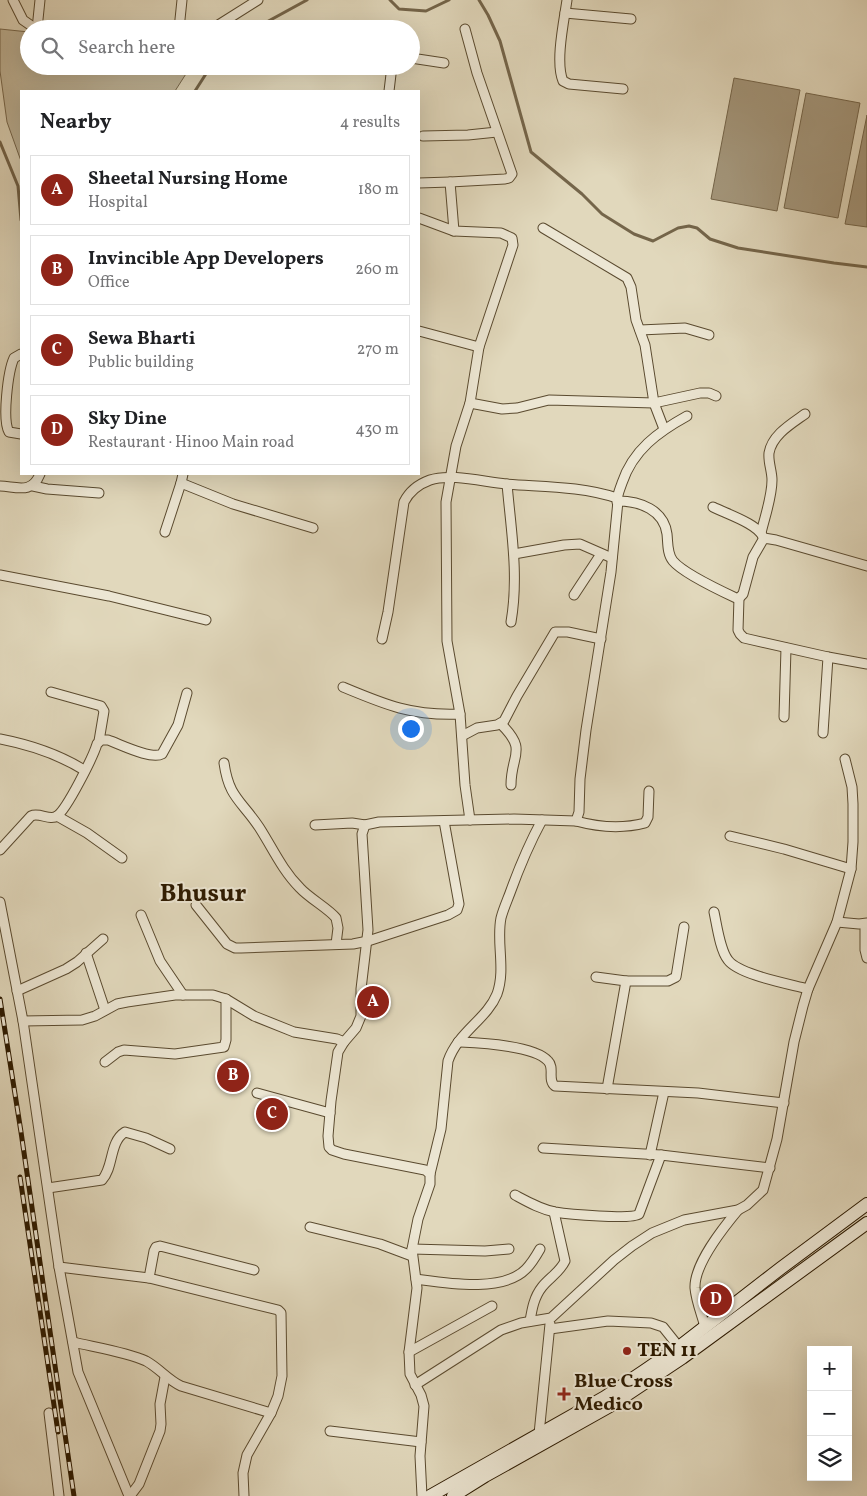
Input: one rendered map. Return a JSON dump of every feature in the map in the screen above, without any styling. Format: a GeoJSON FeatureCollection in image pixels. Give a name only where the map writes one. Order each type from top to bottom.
{"type":"FeatureCollection","features":[{"type":"Feature","properties":{"kind":"main road"},"geometry":{"type":"LineString","coordinates":[[430,1496],[605,1397],[679,1347],[867,1204]]}},
{"type":"Feature","properties":{"kind":"main road"},"geometry":{"type":"LineString","coordinates":[[453,1496],[618,1400],[682,1358],[867,1223]]}},
{"type":"Feature","properties":{"kind":"street"},"geometry":{"type":"LineString","coordinates":[[13,0],[23,20]]}},
{"type":"Feature","properties":{"kind":"street"},"geometry":{"type":"LineString","coordinates":[[38,20],[40,0]]}},
{"type":"Feature","properties":{"kind":"street"},"geometry":{"type":"LineString","coordinates":[[180,20],[182,0]]}},
{"type":"Feature","properties":{"kind":"street"},"geometry":{"type":"LineString","coordinates":[[226,20],[258,0]]}},
{"type":"Feature","properties":{"kind":"street"},"geometry":{"type":"LineString","coordinates":[[567,0],[560,52],[563,82],[623,88]]}},
{"type":"Feature","properties":{"kind":"street"},"geometry":{"type":"LineString","coordinates":[[566,12],[632,19]]}},
{"type":"Feature","properties":{"kind":"street"},"geometry":{"type":"LineString","coordinates":[[420,183],[505,179],[511,176],[512,171],[476,73],[465,29]]}},
{"type":"Feature","properties":{"kind":"street"},"geometry":{"type":"LineString","coordinates":[[420,59],[444,62]]}},
{"type":"Feature","properties":{"kind":"street"},"geometry":{"type":"LineString","coordinates":[[389,90],[391,75]]}},
{"type":"Feature","properties":{"kind":"street"},"geometry":{"type":"LineString","coordinates":[[424,136],[498,132]]}},
{"type":"Feature","properties":{"kind":"street"},"geometry":{"type":"LineString","coordinates":[[450,182],[454,231]]}},
{"type":"Feature","properties":{"kind":"street"},"geometry":{"type":"LineString","coordinates":[[420,218],[454,231],[501,233],[509,236],[513,241],[507,267],[479,347],[470,403],[459,431],[446,502],[446,611],[449,658],[460,714],[465,785],[470,820]]}},
{"type":"Feature","properties":{"kind":"street"},"geometry":{"type":"LineString","coordinates":[[542,228],[627,278],[631,287],[636,320],[648,358],[654,403],[664,429]]}},
{"type":"Feature","properties":{"kind":"street"},"geometry":{"type":"LineString","coordinates":[[640,330],[685,328],[709,335]]}},
{"type":"Feature","properties":{"kind":"street"},"geometry":{"type":"LineString","coordinates":[[420,331],[479,347]]}},
{"type":"Feature","properties":{"kind":"street"},"geometry":{"type":"LineString","coordinates":[[20,355],[14,358],[11,367],[6,420],[9,432],[20,434]]}},
{"type":"Feature","properties":{"kind":"street"},"geometry":{"type":"LineString","coordinates":[[470,403],[502,409],[517,408],[549,400],[654,403],[700,393],[709,393],[716,396]]}},
{"type":"Feature","properties":{"kind":"street"},"geometry":{"type":"LineString","coordinates":[[805,414],[786,427],[772,446],[770,453],[771,491],[763,536],[753,557],[743,594],[739,598],[738,624],[740,634],[750,640],[867,664]]}},
{"type":"Feature","properties":{"kind":"street"},"geometry":{"type":"LineString","coordinates":[[576,821],[579,812],[580,779],[586,730],[612,558],[617,500],[627,469],[641,448],[664,429],[687,416]]}},
{"type":"Feature","properties":{"kind":"street"},"geometry":{"type":"LineString","coordinates":[[33,486],[40,475]]}},
{"type":"Feature","properties":{"kind":"street"},"geometry":{"type":"LineString","coordinates":[[165,532],[183,475]]}},
{"type":"Feature","properties":{"kind":"street"},"geometry":{"type":"LineString","coordinates":[[382,638],[388,612],[404,502],[411,491],[428,480],[450,478],[507,484],[569,487],[602,493],[617,500],[643,504],[654,511],[665,524],[669,554],[677,565],[739,598]]}},
{"type":"Feature","properties":{"kind":"street"},"geometry":{"type":"LineString","coordinates":[[181,484],[233,504],[313,528]]}},
{"type":"Feature","properties":{"kind":"street"},"geometry":{"type":"LineString","coordinates":[[507,484],[514,554],[515,587],[510,622]]}},
{"type":"Feature","properties":{"kind":"street"},"geometry":{"type":"LineString","coordinates":[[0,486],[33,486],[98,494]]}},
{"type":"Feature","properties":{"kind":"street"},"geometry":{"type":"LineString","coordinates":[[713,507],[755,528],[763,536],[867,566]]}},
{"type":"Feature","properties":{"kind":"street"},"geometry":{"type":"LineString","coordinates":[[514,554],[574,544],[585,546],[612,558]]}},
{"type":"Feature","properties":{"kind":"street"},"geometry":{"type":"LineString","coordinates":[[574,595],[601,554]]}},
{"type":"Feature","properties":{"kind":"street"},"geometry":{"type":"LineString","coordinates":[[0,575],[109,596],[206,620]]}},
{"type":"Feature","properties":{"kind":"street"},"geometry":{"type":"LineString","coordinates":[[462,736],[477,728],[501,724],[507,717],[517,696],[556,632],[568,632],[601,638]]}},
{"type":"Feature","properties":{"kind":"street"},"geometry":{"type":"LineString","coordinates":[[784,717],[786,648]]}},
{"type":"Feature","properties":{"kind":"street"},"geometry":{"type":"LineString","coordinates":[[822,733],[828,657]]}},
{"type":"Feature","properties":{"kind":"street"},"geometry":{"type":"LineString","coordinates":[[343,687],[410,712],[460,714]]}},
{"type":"Feature","properties":{"kind":"street"},"geometry":{"type":"LineString","coordinates":[[0,850],[31,816],[36,814],[51,817],[57,816],[64,808],[99,741],[104,711],[101,706],[51,692]]}},
{"type":"Feature","properties":{"kind":"street"},"geometry":{"type":"LineString","coordinates":[[99,741],[108,740],[150,756],[159,756],[167,748],[178,725],[188,694]]}},
{"type":"Feature","properties":{"kind":"street"},"geometry":{"type":"LineString","coordinates":[[501,724],[515,739],[517,751],[511,785]]}},
{"type":"Feature","properties":{"kind":"street"},"geometry":{"type":"LineString","coordinates":[[0,739],[58,755],[84,770]]}},
{"type":"Feature","properties":{"kind":"street"},"geometry":{"type":"LineString","coordinates":[[415,1385],[502,1330],[530,1321],[551,1318],[614,1260],[652,1233],[684,1220],[738,1210],[747,1205],[763,1190],[770,1168],[784,1103],[794,1042],[808,989],[837,922],[851,870],[853,804],[852,787],[846,759]]}},
{"type":"Feature","properties":{"kind":"street"},"geometry":{"type":"LineString","coordinates":[[224,763],[228,785],[232,794],[258,827],[290,877],[308,896],[336,918],[338,928],[336,944]]}},
{"type":"Feature","properties":{"kind":"street"},"geometry":{"type":"LineString","coordinates":[[315,825],[352,823],[365,825],[379,822],[542,820],[576,821],[602,827],[624,826],[645,822],[648,818],[649,791]]}},
{"type":"Feature","properties":{"kind":"street"},"geometry":{"type":"LineString","coordinates":[[57,816],[122,858]]}},
{"type":"Feature","properties":{"kind":"street"},"geometry":{"type":"LineString","coordinates":[[422,1496],[421,1442],[424,1406],[421,1395],[410,1374],[409,1352],[417,1288],[412,1252],[418,1219],[430,1184],[430,1174],[441,1129],[448,1061],[451,1052],[458,1042],[497,994],[502,960],[501,917],[530,843],[542,820]]}},
{"type":"Feature","properties":{"kind":"street"},"geometry":{"type":"LineString","coordinates":[[196,906],[227,944],[235,948],[349,944],[368,941],[448,915],[458,908],[458,899],[444,821]]}},
{"type":"Feature","properties":{"kind":"street"},"geometry":{"type":"LineString","coordinates":[[365,825],[362,834],[368,941],[361,989],[360,1022],[340,1047],[336,1063],[328,1142],[332,1150],[344,1154],[425,1170],[430,1174]]}},
{"type":"Feature","properties":{"kind":"street"},"geometry":{"type":"LineString","coordinates":[[730,836],[784,849],[851,870]]}},
{"type":"Feature","properties":{"kind":"street"},"geometry":{"type":"LineString","coordinates":[[0,902],[23,1021],[59,1267],[78,1372],[106,1436],[129,1496],[139,1484],[160,1431],[160,1404],[166,1377]]}},
{"type":"Feature","properties":{"kind":"street"},"geometry":{"type":"LineString","coordinates":[[714,912],[727,960],[733,965],[756,975],[808,989]]}},
{"type":"Feature","properties":{"kind":"street"},"geometry":{"type":"LineString","coordinates":[[141,915],[160,961],[183,995]]}},
{"type":"Feature","properties":{"kind":"street"},"geometry":{"type":"LineString","coordinates":[[837,922],[866,923],[865,950],[867,958]]}},
{"type":"Feature","properties":{"kind":"street"},"geometry":{"type":"LineString","coordinates":[[596,977],[626,981],[668,982],[676,977],[684,927]]}},
{"type":"Feature","properties":{"kind":"street"},"geometry":{"type":"LineString","coordinates":[[17,991],[66,969],[103,939]]}},
{"type":"Feature","properties":{"kind":"street"},"geometry":{"type":"LineString","coordinates":[[86,953],[105,1010]]}},
{"type":"Feature","properties":{"kind":"street"},"geometry":{"type":"LineString","coordinates":[[607,1089],[626,981]]}},
{"type":"Feature","properties":{"kind":"street"},"geometry":{"type":"LineString","coordinates":[[23,1021],[82,1020],[117,1004],[127,1002],[183,995],[213,995],[226,999],[254,1016],[294,1032],[337,1039],[344,1042]]}},
{"type":"Feature","properties":{"kind":"street"},"geometry":{"type":"LineString","coordinates":[[105,1062],[118,1052],[124,1050],[175,1054],[224,1047],[226,1040],[226,999]]}},
{"type":"Feature","properties":{"kind":"street"},"geometry":{"type":"LineString","coordinates":[[458,1042],[500,1044],[540,1055],[551,1064],[551,1081],[555,1086],[698,1093],[784,1103]]}},
{"type":"Feature","properties":{"kind":"street"},"geometry":{"type":"LineString","coordinates":[[650,1155],[664,1092]]}},
{"type":"Feature","properties":{"kind":"street"},"geometry":{"type":"LineString","coordinates":[[257,1093],[330,1112]]}},
{"type":"Feature","properties":{"kind":"street"},"geometry":{"type":"LineString","coordinates":[[48,1188],[102,1180],[109,1168],[116,1141],[125,1132],[146,1138],[170,1149]]}},
{"type":"Feature","properties":{"kind":"street"},"geometry":{"type":"LineString","coordinates":[[544,1148],[661,1155],[770,1168]]}},
{"type":"Feature","properties":{"kind":"street"},"geometry":{"type":"LineString","coordinates":[[515,1195],[531,1204],[554,1212],[622,1217],[637,1216],[661,1155]]}},
{"type":"Feature","properties":{"kind":"street"},"geometry":{"type":"LineString","coordinates":[[705,1327],[695,1288],[697,1275],[714,1243],[738,1210]]}},
{"type":"Feature","properties":{"kind":"street"},"geometry":{"type":"LineString","coordinates":[[530,1321],[536,1296],[565,1261],[554,1212]]}},
{"type":"Feature","properties":{"kind":"street"},"geometry":{"type":"LineString","coordinates":[[310,1227],[412,1252],[509,1249]]}},
{"type":"Feature","properties":{"kind":"street"},"geometry":{"type":"LineString","coordinates":[[149,1278],[154,1251],[156,1247],[160,1246],[254,1270]]}},
{"type":"Feature","properties":{"kind":"street"},"geometry":{"type":"LineString","coordinates":[[416,1279],[458,1285],[484,1284],[503,1280],[527,1268],[540,1249]]}},
{"type":"Feature","properties":{"kind":"street"},"geometry":{"type":"LineString","coordinates":[[59,1267],[149,1278],[278,1310],[282,1319],[282,1376],[278,1396],[271,1413],[247,1455],[243,1473],[244,1496]]}},
{"type":"Feature","properties":{"kind":"street"},"geometry":{"type":"LineString","coordinates":[[409,1352],[492,1306]]}},
{"type":"Feature","properties":{"kind":"street"},"geometry":{"type":"LineString","coordinates":[[539,1434],[551,1318]]}},
{"type":"Feature","properties":{"kind":"street"},"geometry":{"type":"LineString","coordinates":[[550,1330],[600,1321],[651,1323],[663,1327],[679,1347]]}},
{"type":"Feature","properties":{"kind":"street"},"geometry":{"type":"LineString","coordinates":[[73,1342],[140,1359],[154,1366],[166,1377],[181,1386],[271,1413]]}},
{"type":"Feature","properties":{"kind":"street"},"geometry":{"type":"LineString","coordinates":[[49,1413],[59,1496]]}},
{"type":"Feature","properties":{"kind":"street"},"geometry":{"type":"LineString","coordinates":[[330,1431],[421,1442]]}},
{"type":"Feature","properties":{"kind":"shaded area"},"geometry":{"type":"Polygon","coordinates":[[[0,29],[20,31],[20,75],[185,75],[176,90],[20,90],[20,158],[7,122],[0,71],[0,29]]]}},
{"type":"Feature","properties":{"kind":"shaded area"},"geometry":{"type":"Polygon","coordinates":[[[734,78],[800,90],[777,211],[711,199],[734,78]]]}},
{"type":"Feature","properties":{"kind":"shaded area"},"geometry":{"type":"Polygon","coordinates":[[[806,93],[860,103],[838,218],[784,208],[806,93]]]}},
{"type":"Feature","properties":{"kind":"shaded area"},"geometry":{"type":"Polygon","coordinates":[[[867,115],[867,227],[845,224],[867,115]]]}},
{"type":"Feature","properties":{"kind":"waterway"},"geometry":{"type":"LineString","coordinates":[[270,20],[307,0]]}},
{"type":"Feature","properties":{"kind":"waterway"},"geometry":{"type":"LineString","coordinates":[[390,0],[399,9],[426,11],[449,0]]}},
{"type":"Feature","properties":{"kind":"waterway"},"geometry":{"type":"LineString","coordinates":[[479,0],[500,41],[531,152],[582,194],[602,214],[634,234],[653,241],[678,228],[689,226],[697,228],[710,239],[738,248],[867,267]]}},
{"type":"Feature","properties":{"kind":"waterway"},"geometry":{"type":"LineString","coordinates":[[196,90],[205,75]]}},
{"type":"Feature","properties":{"kind":"waterway"},"geometry":{"type":"LineString","coordinates":[[0,142],[18,186],[20,209]]}},
{"type":"Feature","properties":{"kind":"railway"},"geometry":{"type":"LineString","coordinates":[[0,999],[74,1496]]}},
{"type":"Feature","properties":{"kind":"railway"},"geometry":{"type":"LineString","coordinates":[[20,1177],[58,1432]]}},
{"type":"Feature","properties":{"kind":"place","name":"Sheetal Nursing Home"},"geometry":{"type":"Point","coordinates":[373,1002]}},
{"type":"Feature","properties":{"kind":"place","name":"Invincible App Developers"},"geometry":{"type":"Point","coordinates":[233,1076]}},
{"type":"Feature","properties":{"kind":"place","name":"Sewa Bharti"},"geometry":{"type":"Point","coordinates":[272,1114]}},
{"type":"Feature","properties":{"kind":"place","name":"Sky Dine"},"geometry":{"type":"Point","coordinates":[716,1300]}},
{"type":"Feature","properties":{"kind":"place","name":"TEN 11"},"geometry":{"type":"Point","coordinates":[627,1351]}},
{"type":"Feature","properties":{"kind":"place","name":"Blue Cross Medico"},"geometry":{"type":"Point","coordinates":[564,1394]}},
{"type":"Feature","properties":{"kind":"district","name":"Bhusur"},"geometry":{"type":"Point","coordinates":[203,894]}}]}
